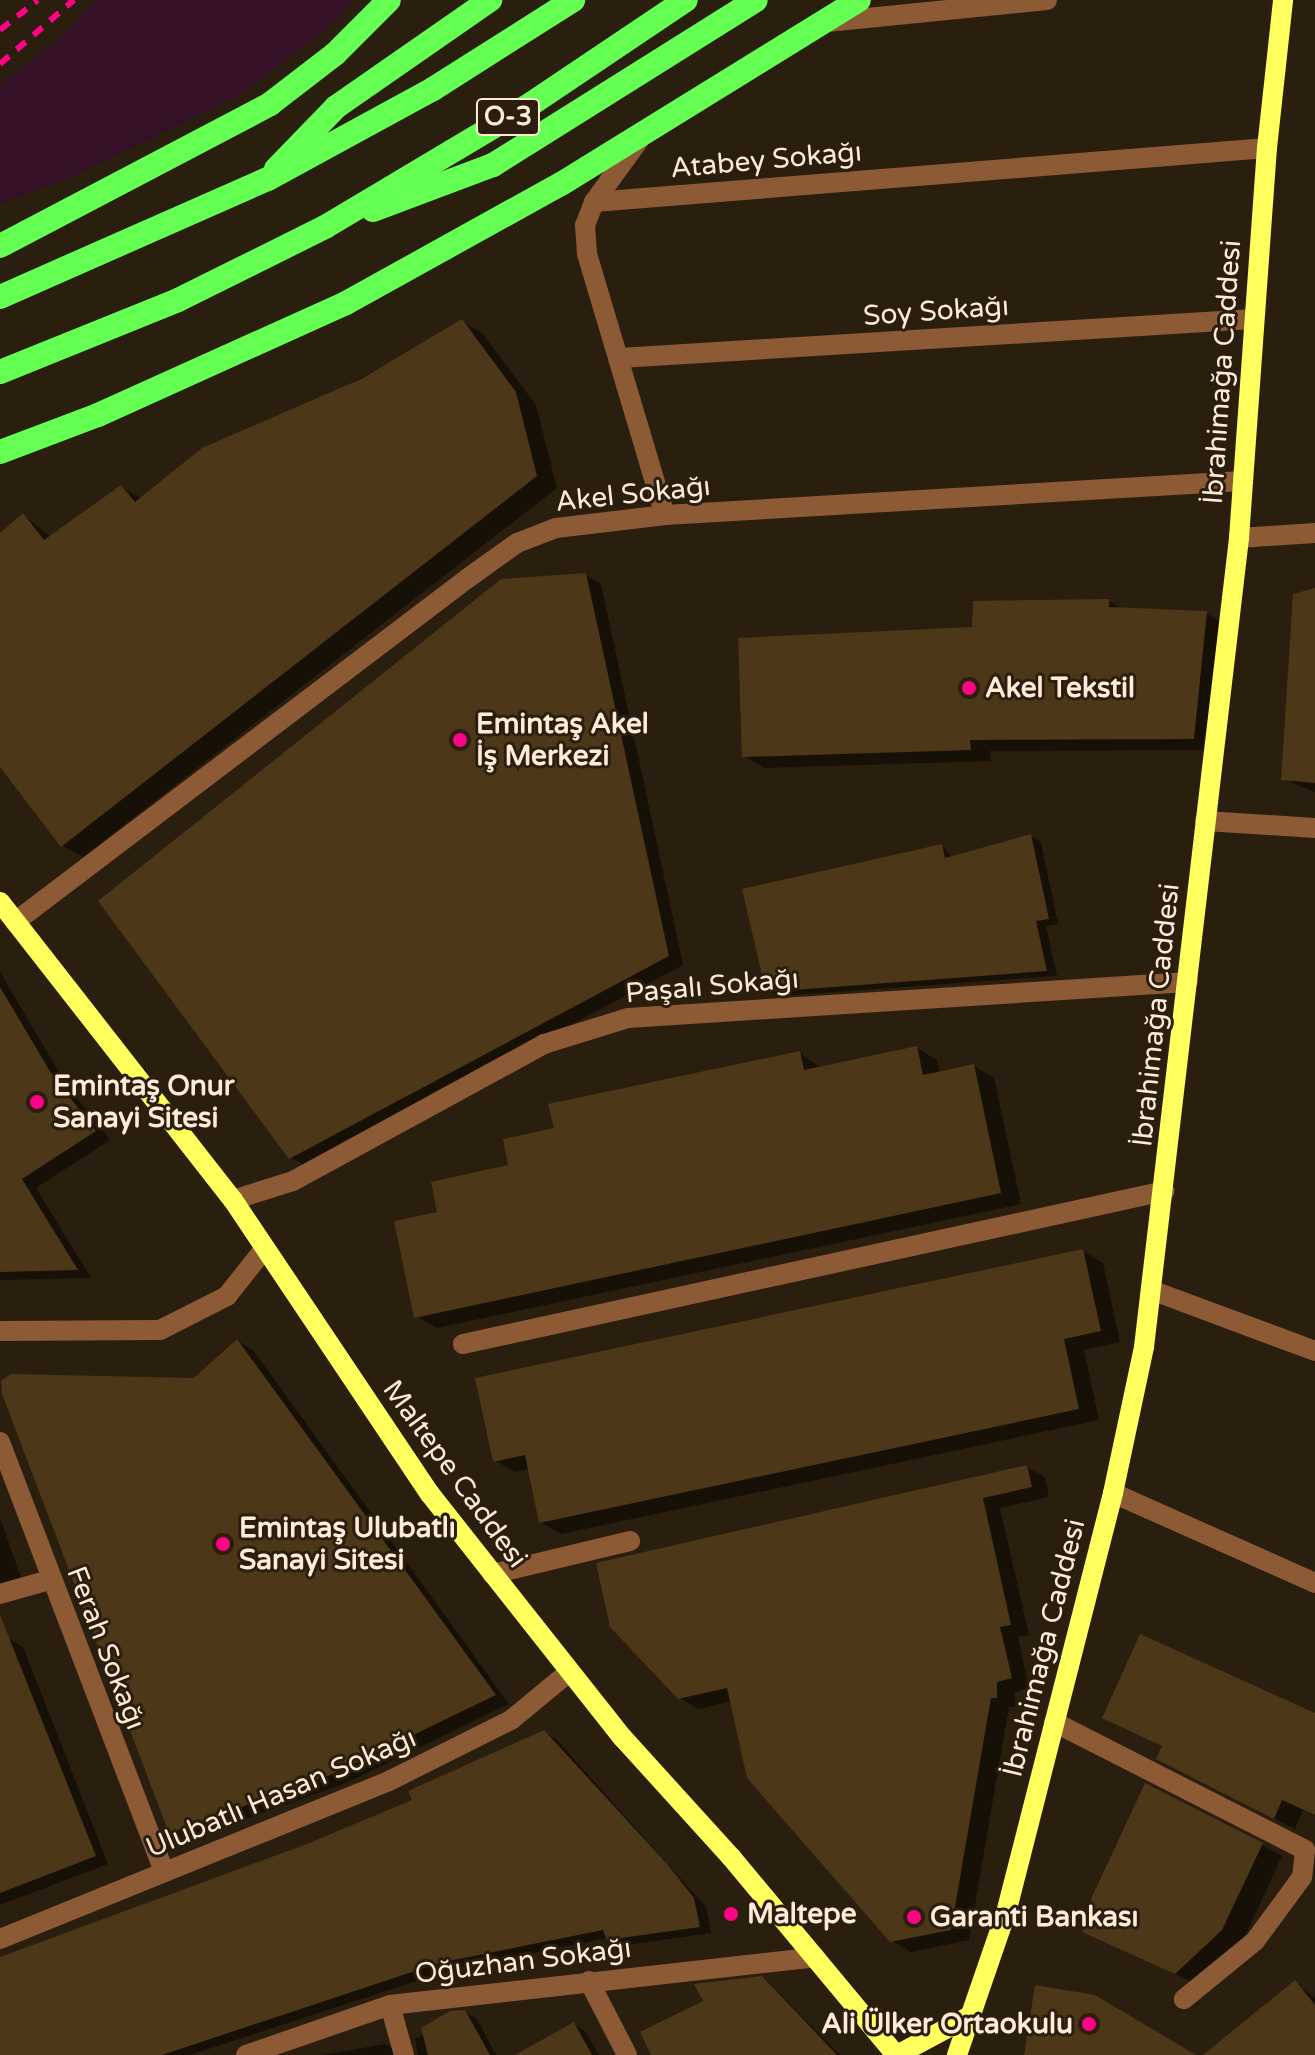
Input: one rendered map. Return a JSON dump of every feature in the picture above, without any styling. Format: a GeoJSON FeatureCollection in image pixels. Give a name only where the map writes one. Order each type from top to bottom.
{"type":"FeatureCollection","features":[{"type":"Feature","properties":{"kind":"highway"},"geometry":{"type":"LineString","coordinates":[[0,246],[270,104],[335,54],[389,0]]}},
{"type":"Feature","properties":{"kind":"highway"},"geometry":{"type":"LineString","coordinates":[[268,179],[299,140],[336,107],[490,0]]}},
{"type":"Feature","properties":{"kind":"highway","name":"O-3"},"geometry":{"type":"LineString","coordinates":[[0,297],[268,179],[433,89],[573,0]]}},
{"type":"Feature","properties":{"kind":"highway","name":"O-3"},"geometry":{"type":"LineString","coordinates":[[0,372],[178,300],[325,227],[528,106],[686,0]]}},
{"type":"Feature","properties":{"kind":"highway"},"geometry":{"type":"LineString","coordinates":[[325,227],[493,165],[756,0]]}},
{"type":"Feature","properties":{"kind":"highway"},"geometry":{"type":"LineString","coordinates":[[0,452],[98,415],[346,303],[647,131],[859,0]]}},
{"type":"Feature","properties":{"kind":"main road","name":"İbrahimağa Caddesi"},"geometry":{"type":"LineString","coordinates":[[957,2055],[1006,1913],[1113,1493],[1151,1290],[1239,538],[1267,148],[1283,0]]}},
{"type":"Feature","properties":{"kind":"main road","name":"Maltepe Caddesi"},"geometry":{"type":"LineString","coordinates":[[0,902],[233,1200],[422,1482],[492,1574],[569,1672],[896,2055]]}},
{"type":"Feature","properties":{"kind":"main road"},"geometry":{"type":"LineString","coordinates":[[896,2055],[970,2016]]}},
{"type":"Feature","properties":{"kind":"street"},"geometry":{"type":"LineString","coordinates":[[819,24],[1047,0]]}},
{"type":"Feature","properties":{"kind":"street"},"geometry":{"type":"LineString","coordinates":[[647,131],[594,202],[585,225],[587,254],[665,515]]}},
{"type":"Feature","properties":{"kind":"street","name":"Atabey Sokağı"},"geometry":{"type":"LineString","coordinates":[[594,202],[1267,148]]}},
{"type":"Feature","properties":{"kind":"street","name":"Soy Sokağı"},"geometry":{"type":"LineString","coordinates":[[620,358],[1254,319]]}},
{"type":"Feature","properties":{"kind":"street","name":"Akel Sokağı"},"geometry":{"type":"LineString","coordinates":[[15,922],[517,543],[556,528],[665,515],[1242,481]]}},
{"type":"Feature","properties":{"kind":"street"},"geometry":{"type":"LineString","coordinates":[[1239,538],[1315,533]]}},
{"type":"Feature","properties":{"kind":"street"},"geometry":{"type":"LineString","coordinates":[[1205,821],[1315,828]]}},
{"type":"Feature","properties":{"kind":"street","name":"Paşalı Sokağı"},"geometry":{"type":"LineString","coordinates":[[233,1200],[293,1181],[544,1044],[628,1018],[1188,982]]}},
{"type":"Feature","properties":{"kind":"street"},"geometry":{"type":"LineString","coordinates":[[463,1344],[1165,1191]]}},
{"type":"Feature","properties":{"kind":"street"},"geometry":{"type":"LineString","coordinates":[[0,1331],[160,1330],[227,1296],[265,1248]]}},
{"type":"Feature","properties":{"kind":"street"},"geometry":{"type":"LineString","coordinates":[[1151,1290],[1315,1351]]}},
{"type":"Feature","properties":{"kind":"street","name":"Ferah Sokağı"},"geometry":{"type":"LineString","coordinates":[[0,1442],[49,1580],[164,1872]]}},
{"type":"Feature","properties":{"kind":"street"},"geometry":{"type":"LineString","coordinates":[[1113,1493],[1315,1583]]}},
{"type":"Feature","properties":{"kind":"street"},"geometry":{"type":"LineString","coordinates":[[492,1574],[630,1541]]}},
{"type":"Feature","properties":{"kind":"street"},"geometry":{"type":"LineString","coordinates":[[0,1594],[49,1580]]}},
{"type":"Feature","properties":{"kind":"street","name":"Ulubatlı Hasan Sokağı"},"geometry":{"type":"LineString","coordinates":[[0,1939],[389,1781],[511,1720],[569,1672]]}},
{"type":"Feature","properties":{"kind":"street"},"geometry":{"type":"LineString","coordinates":[[1054,1722],[1305,1850],[1302,1877],[1255,1941],[1184,1999]]}},
{"type":"Feature","properties":{"kind":"street","name":"Oğuzhan Sokağı"},"geometry":{"type":"LineString","coordinates":[[246,2055],[390,2005],[815,1957]]}},
{"type":"Feature","properties":{"kind":"street"},"geometry":{"type":"LineString","coordinates":[[589,1981],[627,2055]]}},
{"type":"Feature","properties":{"kind":"street"},"geometry":{"type":"LineString","coordinates":[[390,2005],[404,2055]]}},
{"type":"Feature","properties":{"kind":"shaded area"},"geometry":{"type":"Polygon","coordinates":[[[96,0],[354,0],[327,29],[235,98],[76,175],[0,204],[0,85],[60,38],[96,0]]]}},
{"type":"Feature","properties":{"kind":"building"},"geometry":{"type":"Polygon","coordinates":[[[462,319],[516,392],[537,476],[61,847],[0,767],[0,533],[23,513],[44,540],[121,485],[135,502],[202,448],[361,379],[462,319]]]}},
{"type":"Feature","properties":{"kind":"building","name":"Emintaş Akel İş Merkezi"},"geometry":{"type":"Polygon","coordinates":[[[586,573],[669,956],[289,1159],[98,901],[501,579],[586,573]]]}},
{"type":"Feature","properties":{"kind":"building"},"geometry":{"type":"Polygon","coordinates":[[[1315,588],[1315,783],[1281,780],[1293,594],[1315,588]]]}},
{"type":"Feature","properties":{"kind":"building","name":"Akel Tekstil"},"geometry":{"type":"Polygon","coordinates":[[[1109,599],[1109,607],[1207,611],[1194,739],[970,740],[971,750],[742,757],[738,638],[972,627],[973,601],[1109,599]]]}},
{"type":"Feature","properties":{"kind":"building"},"geometry":{"type":"Polygon","coordinates":[[[1031,834],[1049,919],[1036,921],[1047,971],[766,992],[742,889],[942,844],[945,858],[1031,834]]]}},
{"type":"Feature","properties":{"kind":"building","name":"Emintaş Onur Sanayi Sitesi"},"geometry":{"type":"Polygon","coordinates":[[[0,987],[51,1073],[96,1131],[22,1179],[78,1270],[0,1272],[0,987]]]}},
{"type":"Feature","properties":{"kind":"building"},"geometry":{"type":"Polygon","coordinates":[[[917,1046],[923,1075],[974,1064],[1001,1193],[414,1318],[394,1221],[437,1212],[431,1182],[508,1165],[503,1139],[554,1128],[548,1104],[800,1051],[804,1070],[917,1046]]]}},
{"type":"Feature","properties":{"kind":"building"},"geometry":{"type":"Polygon","coordinates":[[[1083,1249],[1101,1331],[1064,1339],[1079,1409],[539,1523],[525,1455],[493,1462],[475,1378],[1083,1249]]]}},
{"type":"Feature","properties":{"kind":"building","name":"Emintaş Ulubatlı Sanayi Sitesi"},"geometry":{"type":"Polygon","coordinates":[[[237,1339],[496,1695],[330,1775],[169,1833],[2,1394],[1,1381],[11,1374],[194,1378],[237,1339]]]}},
{"type":"Feature","properties":{"kind":"building"},"geometry":{"type":"Polygon","coordinates":[[[1027,1465],[1032,1487],[983,1498],[1011,1625],[1000,1627],[1012,1678],[997,1682],[997,1698],[991,1698],[951,1930],[890,1942],[747,1778],[727,1688],[678,1699],[610,1627],[596,1563],[1027,1465]]]}},
{"type":"Feature","properties":{"kind":"building"},"geometry":{"type":"Polygon","coordinates":[[[0,1615],[96,1856],[0,1893],[0,1615]]]}},
{"type":"Feature","properties":{"kind":"building"},"geometry":{"type":"Polygon","coordinates":[[[1140,1634],[1315,1713],[1315,1815],[1282,1800],[1274,1819],[1156,1759],[1162,1746],[1102,1718],[1140,1634]]]}},
{"type":"Feature","properties":{"kind":"building"},"geometry":{"type":"Polygon","coordinates":[[[544,1730],[668,1865],[694,1898],[700,1927],[607,1940],[603,1930],[439,1963],[162,2055],[0,2055],[0,1957],[307,1844],[412,1800],[408,1791],[544,1730]]]}},
{"type":"Feature","properties":{"kind":"building"},"geometry":{"type":"Polygon","coordinates":[[[1145,1783],[1263,1843],[1222,1930],[1175,1974],[1082,1932],[1094,1905],[1091,1899],[1145,1783]]]}},
{"type":"Feature","properties":{"kind":"building"},"geometry":{"type":"Polygon","coordinates":[[[762,1976],[837,2055],[651,2055],[640,2032],[703,2001],[694,1984],[762,1976]]]}},
{"type":"Feature","properties":{"kind":"building"},"geometry":{"type":"Polygon","coordinates":[[[1295,1980],[1315,2005],[1315,2055],[1203,2055],[1295,1980]]]}},
{"type":"Feature","properties":{"kind":"building","name":"Ali Ülker Ortaokulu"},"geometry":{"type":"Polygon","coordinates":[[[1035,1985],[1095,1995],[1196,2055],[1024,2055],[1035,1985]]]}},
{"type":"Feature","properties":{"kind":"building"},"geometry":{"type":"Polygon","coordinates":[[[465,2010],[490,2055],[428,2055],[421,2028],[450,2011],[465,2010]]]}},
{"type":"Feature","properties":{"kind":"building"},"geometry":{"type":"Polygon","coordinates":[[[574,2022],[592,2055],[515,2055],[574,2022]]]}},
{"type":"Feature","properties":{"kind":"railway"},"geometry":{"type":"LineString","coordinates":[[0,30],[38,0]]}},
{"type":"Feature","properties":{"kind":"railway"},"geometry":{"type":"LineString","coordinates":[[0,64],[74,0]]}},
{"type":"Feature","properties":{"kind":"place","name":"Akel Tekstil"},"geometry":{"type":"Point","coordinates":[969,688]}},
{"type":"Feature","properties":{"kind":"place","name":"Emintaş Akel İş Merkezi"},"geometry":{"type":"Point","coordinates":[460,740]}},
{"type":"Feature","properties":{"kind":"place","name":"Emintaş Onur Sanayi Sitesi"},"geometry":{"type":"Point","coordinates":[37,1102]}},
{"type":"Feature","properties":{"kind":"place","name":"Emintaş Ulubatlı Sanayi Sitesi"},"geometry":{"type":"Point","coordinates":[223,1544]}},
{"type":"Feature","properties":{"kind":"place","name":"Maltepe"},"geometry":{"type":"Point","coordinates":[731,1914]}},
{"type":"Feature","properties":{"kind":"place","name":"Garanti Bankası"},"geometry":{"type":"Point","coordinates":[914,1917]}},
{"type":"Feature","properties":{"kind":"place","name":"Ali Ülker Ortaokulu"},"geometry":{"type":"Point","coordinates":[1089,2024]}}]}
